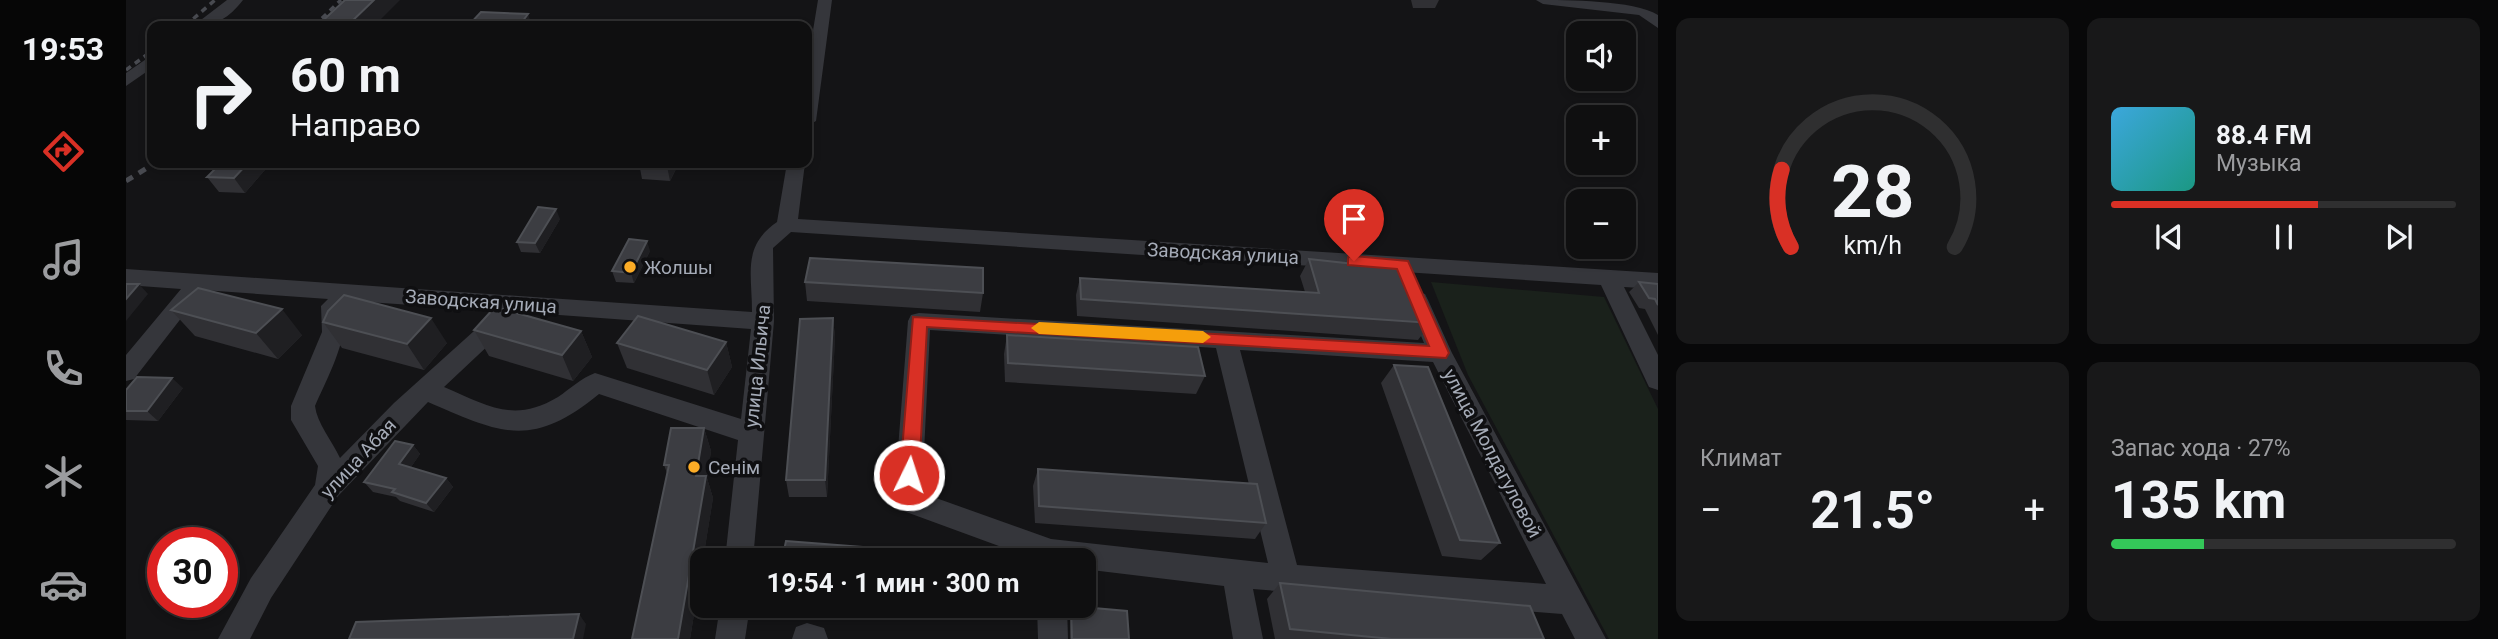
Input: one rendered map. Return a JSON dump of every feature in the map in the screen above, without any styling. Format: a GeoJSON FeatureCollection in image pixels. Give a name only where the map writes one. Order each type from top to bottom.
{"type":"FeatureCollection","features":[{"type":"Feature","properties":{"kind":"street"},"geometry":{"type":"LineString","coordinates":[[211,21],[236,0]]}},
{"type":"Feature","properties":{"kind":"street"},"geometry":{"type":"LineString","coordinates":[[812,87],[825,0]]}},
{"type":"Feature","properties":{"kind":"street"},"geometry":{"type":"LineString","coordinates":[[1543,0],[1643,11],[1658,23]]}},
{"type":"Feature","properties":{"kind":"street"},"geometry":{"type":"LineString","coordinates":[[126,81],[147,64]]}},
{"type":"Feature","properties":{"kind":"street"},"geometry":{"type":"LineString","coordinates":[[787,225],[795,168]]}},
{"type":"Feature","properties":{"kind":"street","name":"Заводская улица"},"geometry":{"type":"LineString","coordinates":[[787,225],[1658,281]]}},
{"type":"Feature","properties":{"kind":"street","name":"улица Ильича"},"geometry":{"type":"LineString","coordinates":[[740,548],[763,321],[763,247],[787,225]]}},
{"type":"Feature","properties":{"kind":"street","name":"улица Молдагуловой"},"geometry":{"type":"LineString","coordinates":[[1403,264],[1440,353],[1591,639]]}},
{"type":"Feature","properties":{"kind":"street","name":"Заводская улица"},"geometry":{"type":"LineString","coordinates":[[126,277],[763,321]]}},
{"type":"Feature","properties":{"kind":"street"},"geometry":{"type":"LineString","coordinates":[[1609,278],[1658,380]]}},
{"type":"Feature","properties":{"kind":"street"},"geometry":{"type":"LineString","coordinates":[[126,372],[199,282]]}},
{"type":"Feature","properties":{"kind":"street"},"geometry":{"type":"LineString","coordinates":[[328,488],[331,466],[318,438],[304,420],[303,406],[334,332],[333,290]]}},
{"type":"Feature","properties":{"kind":"street","name":"улица Абая"},"geometry":{"type":"LineString","coordinates":[[233,639],[261,589],[328,488],[425,390],[516,304]]}},
{"type":"Feature","properties":{"kind":"street"},"geometry":{"type":"LineString","coordinates":[[1031,548],[908,500],[919,321],[1440,353]]}},
{"type":"Feature","properties":{"kind":"street"},"geometry":{"type":"LineString","coordinates":[[1225,338],[1286,578]]}},
{"type":"Feature","properties":{"kind":"street"},"geometry":{"type":"LineString","coordinates":[[425,390],[508,422],[530,419],[553,410],[575,400],[595,383],[750,433]]}},
{"type":"Feature","properties":{"kind":"street"},"geometry":{"type":"LineString","coordinates":[[1096,560],[1570,600]]}},
{"type":"Feature","properties":{"kind":"street"},"geometry":{"type":"LineString","coordinates":[[1236,574],[1248,639]]}},
{"type":"Feature","properties":{"kind":"street"},"geometry":{"type":"LineString","coordinates":[[730,639],[733,618]]}},
{"type":"Feature","properties":{"kind":"street"},"geometry":{"type":"LineString","coordinates":[[1053,618],[1054,639]]}},
{"type":"Feature","properties":{"kind":"shaded area"},"geometry":{"type":"Polygon","coordinates":[[[1431,282],[1604,297],[1658,409],[1658,639],[1609,639],[1468,375],[1431,282]]]}},
{"type":"Feature","properties":{"kind":"building"},"geometry":{"type":"Polygon","coordinates":[[[345,0],[374,0],[352,21],[322,21],[345,0]]]}},
{"type":"Feature","properties":{"kind":"building"},"geometry":{"type":"Polygon","coordinates":[[[481,12],[528,14],[523,21],[473,21],[481,12]]]}},
{"type":"Feature","properties":{"kind":"building"},"geometry":{"type":"Polygon","coordinates":[[[216,168],[243,168],[234,178],[207,177],[216,168]]]}},
{"type":"Feature","properties":{"kind":"building"},"geometry":{"type":"Polygon","coordinates":[[[538,207],[556,209],[535,243],[517,242],[538,207]]]}},
{"type":"Feature","properties":{"kind":"building"},"geometry":{"type":"Polygon","coordinates":[[[629,239],[647,241],[631,273],[612,271],[629,239]]]}},
{"type":"Feature","properties":{"kind":"building"},"geometry":{"type":"Polygon","coordinates":[[[810,258],[983,268],[983,293],[805,282],[810,258]]]}},
{"type":"Feature","properties":{"kind":"building"},"geometry":{"type":"Polygon","coordinates":[[[1309,259],[1409,270],[1431,323],[1081,299],[1080,278],[1319,293],[1309,259]]]}},
{"type":"Feature","properties":{"kind":"building"},"geometry":{"type":"Polygon","coordinates":[[[1639,282],[1658,284],[1658,305],[1655,299],[1649,298],[1639,282]]]}},
{"type":"Feature","properties":{"kind":"building"},"geometry":{"type":"Polygon","coordinates":[[[126,284],[139,284],[126,299],[126,284]]]}},
{"type":"Feature","properties":{"kind":"building"},"geometry":{"type":"Polygon","coordinates":[[[198,288],[282,309],[256,333],[171,310],[198,288]]]}},
{"type":"Feature","properties":{"kind":"building"},"geometry":{"type":"Polygon","coordinates":[[[344,295],[431,318],[407,344],[323,322],[328,311],[344,295]]]}},
{"type":"Feature","properties":{"kind":"building"},"geometry":{"type":"Polygon","coordinates":[[[495,307],[581,331],[562,355],[474,330],[495,307]]]}},
{"type":"Feature","properties":{"kind":"building"},"geometry":{"type":"Polygon","coordinates":[[[638,316],[726,342],[707,370],[617,343],[638,316]]]}},
{"type":"Feature","properties":{"kind":"building"},"geometry":{"type":"Polygon","coordinates":[[[833,318],[825,480],[786,480],[800,319],[833,318]]]}},
{"type":"Feature","properties":{"kind":"building"},"geometry":{"type":"Polygon","coordinates":[[[1007,335],[1198,347],[1205,376],[1008,363],[1007,335]]]}},
{"type":"Feature","properties":{"kind":"building"},"geometry":{"type":"Polygon","coordinates":[[[1394,365],[1428,367],[1500,543],[1460,540],[1394,365]]]}},
{"type":"Feature","properties":{"kind":"building"},"geometry":{"type":"Polygon","coordinates":[[[137,377],[172,378],[147,411],[126,411],[126,390],[137,377]]]}},
{"type":"Feature","properties":{"kind":"building"},"geometry":{"type":"Polygon","coordinates":[[[671,428],[704,428],[696,476],[706,476],[694,548],[690,548],[690,569],[678,639],[632,639],[669,465],[664,465],[671,428]]]}},
{"type":"Feature","properties":{"kind":"building"},"geometry":{"type":"Polygon","coordinates":[[[395,441],[413,445],[399,464],[446,478],[426,503],[392,492],[395,489],[364,482],[395,441]]]}},
{"type":"Feature","properties":{"kind":"building"},"geometry":{"type":"Polygon","coordinates":[[[1038,469],[1257,484],[1266,523],[1039,506],[1038,469]]]}},
{"type":"Feature","properties":{"kind":"building"},"geometry":{"type":"Polygon","coordinates":[[[786,541],[875,548],[785,548],[786,541]]]}},
{"type":"Feature","properties":{"kind":"building"},"geometry":{"type":"Polygon","coordinates":[[[1280,583],[1530,606],[1544,639],[1392,639],[1290,629],[1280,583]]]}},
{"type":"Feature","properties":{"kind":"building"},"geometry":{"type":"Polygon","coordinates":[[[1096,608],[1127,611],[1129,639],[1072,639],[1071,618],[1096,618],[1096,608]]]}},
{"type":"Feature","properties":{"kind":"building"},"geometry":{"type":"Polygon","coordinates":[[[579,614],[573,639],[349,639],[356,622],[579,614]]]}},
{"type":"Feature","properties":{"kind":"railway"},"geometry":{"type":"LineString","coordinates":[[191,21],[215,0]]}},
{"type":"Feature","properties":{"kind":"railway"},"geometry":{"type":"LineString","coordinates":[[319,21],[341,0]]}},
{"type":"Feature","properties":{"kind":"railway"},"geometry":{"type":"LineString","coordinates":[[126,70],[147,55]]}},
{"type":"Feature","properties":{"kind":"railway"},"geometry":{"type":"LineString","coordinates":[[126,181],[147,168]]}},
{"type":"Feature","properties":{"kind":"slow traffic"},"geometry":{"type":"LineString","coordinates":[[1039,328],[1203,337]]}},
{"type":"Feature","properties":{"kind":"place","name":"Жолшы"},"geometry":{"type":"Point","coordinates":[630,267]}},
{"type":"Feature","properties":{"kind":"place","name":"Сенiм"},"geometry":{"type":"Point","coordinates":[694,467]}},
{"type":"Feature","properties":{"kind":"route"},"geometry":{"type":"LineString","coordinates":[[909,475],[919,321],[1440,353],[1403,264],[1354,261]]}}]}
